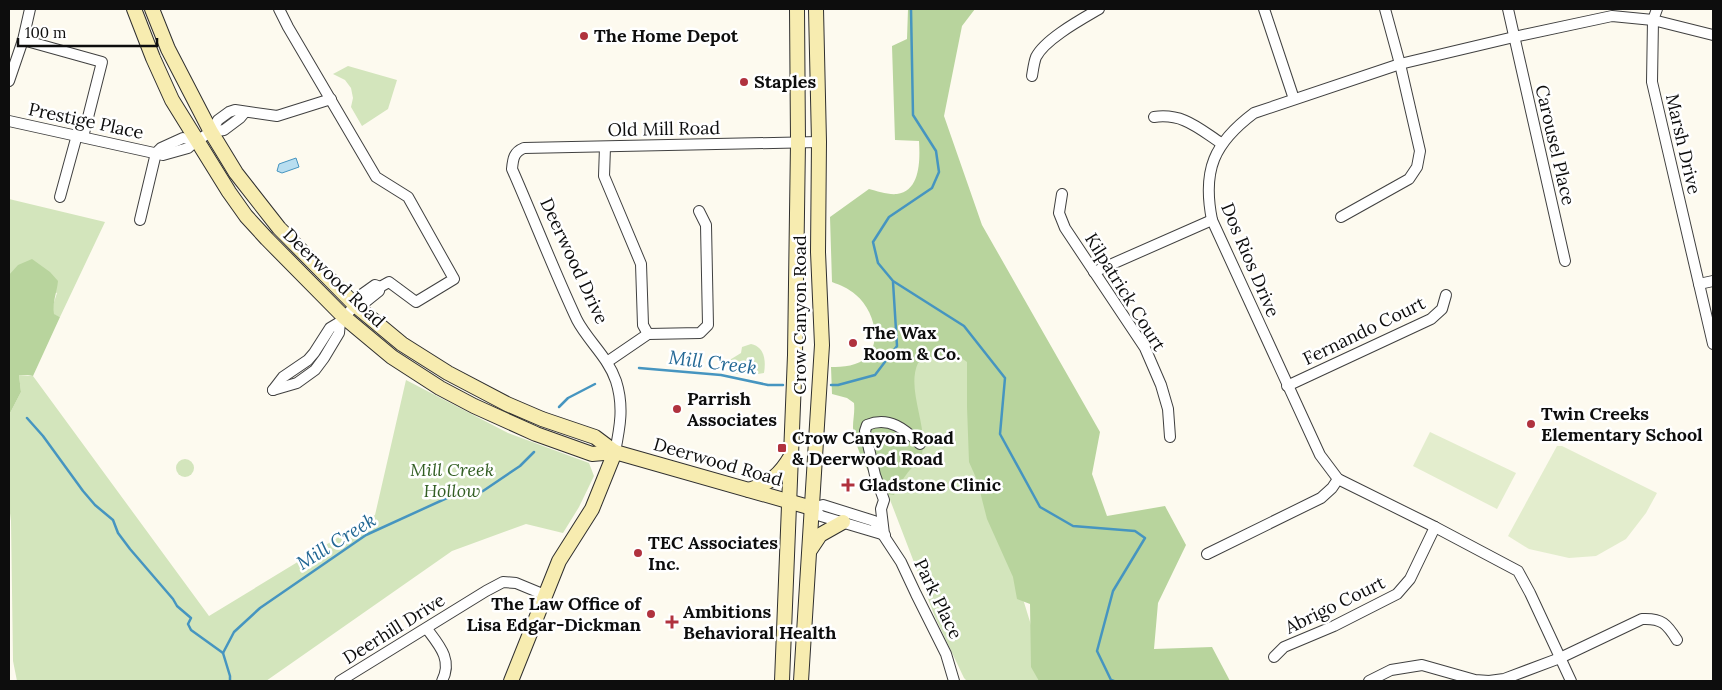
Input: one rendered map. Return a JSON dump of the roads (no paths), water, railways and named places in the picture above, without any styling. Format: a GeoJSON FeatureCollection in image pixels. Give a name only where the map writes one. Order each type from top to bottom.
{"type":"FeatureCollection","features":[{"type":"Feature","properties":{"kind":"street"},"geometry":{"type":"LineString","coordinates":[[9,81],[23,40],[30,9]]}},
{"type":"Feature","properties":{"kind":"street","name":"Deerwood Road"},"geometry":{"type":"LineString","coordinates":[[134,9],[172,100],[228,192],[246,216],[342,320],[392,357],[440,388],[474,406],[536,434],[592,454],[615,452],[812,508]]}},
{"type":"Feature","properties":{"kind":"street","name":"Deerwood Road"},"geometry":{"type":"LineString","coordinates":[[152,9],[168,49],[211,132],[236,172],[279,228],[357,303],[402,344],[448,373],[533,415],[595,437],[615,452]]}},
{"type":"Feature","properties":{"kind":"street"},"geometry":{"type":"LineString","coordinates":[[279,9],[376,177],[408,197],[454,279],[416,302],[389,282],[380,287],[379,291],[364,303],[357,303],[342,320],[330,328],[308,360],[283,377],[274,390],[298,382],[315,370],[339,333],[342,320]]}},
{"type":"Feature","properties":{"kind":"street","name":"Crow Canyon Road"},"geometry":{"type":"LineString","coordinates":[[782,681],[792,456],[798,142],[797,9]]}},
{"type":"Feature","properties":{"kind":"street","name":"Crow Canyon Road"},"geometry":{"type":"LineString","coordinates":[[801,681],[822,345],[818,252],[819,142],[816,9]]}},
{"type":"Feature","properties":{"kind":"street"},"geometry":{"type":"LineString","coordinates":[[1032,76],[1036,57],[1045,45],[1078,21],[1099,9]]}},
{"type":"Feature","properties":{"kind":"street"},"geometry":{"type":"LineString","coordinates":[[1264,9],[1294,99]]}},
{"type":"Feature","properties":{"kind":"street"},"geometry":{"type":"LineString","coordinates":[[1340,217],[1409,179],[1417,167],[1420,151],[1385,9]]}},
{"type":"Feature","properties":{"kind":"street","name":"Carousel Place"},"geometry":{"type":"LineString","coordinates":[[1508,9],[1565,261]]}},
{"type":"Feature","properties":{"kind":"street","name":"Marsh Drive"},"geometry":{"type":"LineString","coordinates":[[1657,9],[1653,20],[1652,82],[1713,344]]}},
{"type":"Feature","properties":{"kind":"street","name":"Dos Rios Drive"},"geometry":{"type":"LineString","coordinates":[[1570,681],[1518,571],[1338,479],[1320,455],[1212,220],[1208,202],[1208,185],[1212,165],[1222,143],[1236,126],[1254,113],[1400,64],[1612,16],[1653,20],[1713,35]]}},
{"type":"Feature","properties":{"kind":"street"},"geometry":{"type":"LineString","coordinates":[[23,40],[102,62],[60,197]]}},
{"type":"Feature","properties":{"kind":"street"},"geometry":{"type":"LineString","coordinates":[[196,141],[211,132],[218,120],[235,110],[277,116],[331,99]]}},
{"type":"Feature","properties":{"kind":"street"},"geometry":{"type":"LineString","coordinates":[[1154,117],[1168,115],[1183,119],[1222,143]]}},
{"type":"Feature","properties":{"kind":"street","name":"Prestige Place"},"geometry":{"type":"LineString","coordinates":[[9,121],[156,153],[161,148],[183,138],[196,141]]}},
{"type":"Feature","properties":{"kind":"street","name":"Old Mill Road"},"geometry":{"type":"LineString","coordinates":[[513,157],[524,148],[819,142]]}},
{"type":"Feature","properties":{"kind":"street"},"geometry":{"type":"LineString","coordinates":[[604,147],[604,176],[640,264],[643,325],[648,334]]}},
{"type":"Feature","properties":{"kind":"street"},"geometry":{"type":"LineString","coordinates":[[140,220],[156,153]]}},
{"type":"Feature","properties":{"kind":"street","name":"Deerwood Drive"},"geometry":{"type":"LineString","coordinates":[[511,681],[559,561],[592,509],[615,452],[621,420],[616,380],[607,362],[578,322],[512,169],[513,157]]}},
{"type":"Feature","properties":{"kind":"street","name":"Kilpatrick Court"},"geometry":{"type":"LineString","coordinates":[[1062,194],[1059,213],[1065,228],[1144,348],[1161,386],[1168,409],[1170,437]]}},
{"type":"Feature","properties":{"kind":"street"},"geometry":{"type":"LineString","coordinates":[[607,362],[648,334],[700,333],[708,325],[706,225],[699,211]]}},
{"type":"Feature","properties":{"kind":"street"},"geometry":{"type":"LineString","coordinates":[[1094,272],[1212,220]]}},
{"type":"Feature","properties":{"kind":"street"},"geometry":{"type":"LineString","coordinates":[[1699,284],[1713,281]]}},
{"type":"Feature","properties":{"kind":"street","name":"Fernando Court"},"geometry":{"type":"LineString","coordinates":[[1288,386],[1431,319],[1442,309],[1446,295]]}},
{"type":"Feature","properties":{"kind":"street"},"geometry":{"type":"LineString","coordinates":[[812,508],[821,516],[885,535],[881,509],[884,500],[875,475],[865,431],[868,426],[874,423],[887,422],[895,424],[920,444]]}},
{"type":"Feature","properties":{"kind":"street"},"geometry":{"type":"LineString","coordinates":[[749,490],[765,485],[773,479],[784,469],[792,456]]}},
{"type":"Feature","properties":{"kind":"street"},"geometry":{"type":"LineString","coordinates":[[1207,554],[1321,498],[1332,488],[1338,479]]}},
{"type":"Feature","properties":{"kind":"street","name":"Park Place"},"geometry":{"type":"LineString","coordinates":[[812,508],[823,505],[874,521],[901,562],[946,654],[954,681]]}},
{"type":"Feature","properties":{"kind":"street"},"geometry":{"type":"LineString","coordinates":[[809,551],[820,535],[842,522]]}},
{"type":"Feature","properties":{"kind":"street","name":"Abrigo Court"},"geometry":{"type":"LineString","coordinates":[[1274,656],[1284,647],[1334,626],[1397,594],[1410,579],[1435,527]]}},
{"type":"Feature","properties":{"kind":"street","name":"Deerhill Drive"},"geometry":{"type":"LineString","coordinates":[[340,681],[503,582],[516,583],[545,595]]}},
{"type":"Feature","properties":{"kind":"street"},"geometry":{"type":"LineString","coordinates":[[1369,681],[1391,670],[1422,665],[1476,680],[1504,679],[1560,658],[1642,619],[1655,618],[1669,627],[1677,640]]}},
{"type":"Feature","properties":{"kind":"street"},"geometry":{"type":"LineString","coordinates":[[427,629],[443,650],[446,663],[442,681]]}},
{"type":"Feature","properties":{"kind":"water"},"geometry":{"type":"Polygon","coordinates":[[[296,158],[299,167],[282,173],[277,171],[279,164],[296,158]]]}},
{"type":"Feature","properties":{"kind":"waterway"},"geometry":{"type":"LineString","coordinates":[[911,9],[913,115],[936,151],[939,172],[932,188],[889,217],[873,242],[878,263],[893,281],[964,326],[1005,378],[1000,434],[1040,507],[1073,526],[1135,531],[1145,538],[1113,591],[1097,651],[1111,680],[1114,681]]}},
{"type":"Feature","properties":{"kind":"waterway","name":"Mill Creek"},"geometry":{"type":"LineString","coordinates":[[831,385],[838,385],[875,375],[897,346],[893,282]]}},
{"type":"Feature","properties":{"kind":"waterway","name":"Mill Creek"},"geometry":{"type":"LineString","coordinates":[[639,368],[721,375],[768,385],[783,385]]}},
{"type":"Feature","properties":{"kind":"waterway","name":"Mill Creek"},"geometry":{"type":"LineString","coordinates":[[559,407],[568,398],[595,384]]}},
{"type":"Feature","properties":{"kind":"waterway"},"geometry":{"type":"LineString","coordinates":[[27,418],[43,436],[83,491],[95,505],[113,520],[118,533],[130,549],[177,606],[191,618],[188,624],[191,630],[223,653]]}},
{"type":"Feature","properties":{"kind":"waterway","name":"Mill Creek"},"geometry":{"type":"LineString","coordinates":[[230,681],[223,653],[234,632],[260,608],[366,535],[447,498],[483,491],[520,466],[534,452]]}},
{"type":"Feature","properties":{"kind":"place","name":"The Home Depot"},"geometry":{"type":"Point","coordinates":[584,36]}},
{"type":"Feature","properties":{"kind":"place","name":"Staples"},"geometry":{"type":"Point","coordinates":[744,82]}},
{"type":"Feature","properties":{"kind":"place","name":"The Wax Room & Co."},"geometry":{"type":"Point","coordinates":[853,343]}},
{"type":"Feature","properties":{"kind":"place","name":"Parrish Associates"},"geometry":{"type":"Point","coordinates":[677,409]}},
{"type":"Feature","properties":{"kind":"place","name":"Twin Creeks Elementary School"},"geometry":{"type":"Point","coordinates":[1531,424]}},
{"type":"Feature","properties":{"kind":"place","name":"Crow Canyon Road & Deerwood Road"},"geometry":{"type":"Point","coordinates":[782,448]}},
{"type":"Feature","properties":{"kind":"place","name":"Gladstone Clinic"},"geometry":{"type":"Point","coordinates":[848,485]}},
{"type":"Feature","properties":{"kind":"place","name":"TEC Associates Inc."},"geometry":{"type":"Point","coordinates":[638,553]}},
{"type":"Feature","properties":{"kind":"place","name":"The Law Office of Lisa Edgar-Dickman"},"geometry":{"type":"Point","coordinates":[651,614]}},
{"type":"Feature","properties":{"kind":"place","name":"Ambitions Behavioral Health"},"geometry":{"type":"Point","coordinates":[672,622]}},
{"type":"Feature","properties":{"kind":"park label","name":"Mill Creek Hollow"},"geometry":{"type":"Point","coordinates":[452,480]}}]}
